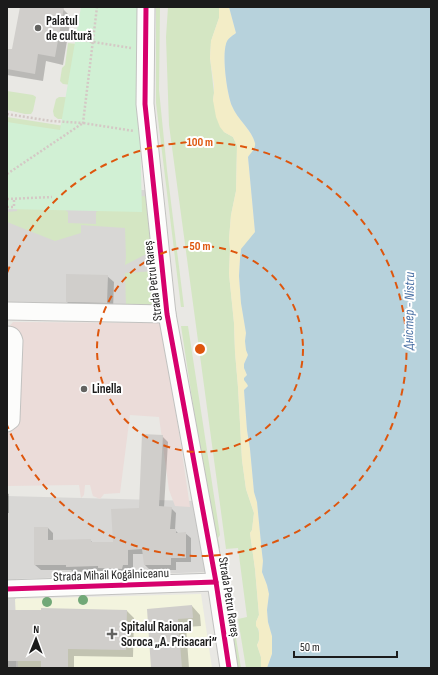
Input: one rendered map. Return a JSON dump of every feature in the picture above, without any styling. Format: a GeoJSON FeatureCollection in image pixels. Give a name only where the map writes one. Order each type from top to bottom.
{"type":"FeatureCollection","features":[{"type":"Feature","properties":{"kind":"street","name":"Strada Petru Rareș"},"geometry":{"type":"LineString","coordinates":[[146,7],[145,104],[168,314],[216,582],[229,668]]}},
{"type":"Feature","properties":{"kind":"street"},"geometry":{"type":"LineString","coordinates":[[7,311],[168,314]]}},
{"type":"Feature","properties":{"kind":"street"},"geometry":{"type":"LineString","coordinates":[[7,335],[13,337],[14,341],[11,420],[7,423]]}},
{"type":"Feature","properties":{"kind":"street","name":"Strada Mihail Kogălniceanu"},"geometry":{"type":"LineString","coordinates":[[7,589],[216,582]]}},
{"type":"Feature","properties":{"kind":"path"},"geometry":{"type":"LineString","coordinates":[[7,174],[83,123],[97,7]]}},
{"type":"Feature","properties":{"kind":"path"},"geometry":{"type":"LineString","coordinates":[[62,37],[146,51]]}},
{"type":"Feature","properties":{"kind":"path"},"geometry":{"type":"LineString","coordinates":[[7,114],[50,121],[83,123],[148,133]]}},
{"type":"Feature","properties":{"kind":"path"},"geometry":{"type":"LineString","coordinates":[[7,199],[52,197]]}},
{"type":"Feature","properties":{"kind":"path"},"geometry":{"type":"LineString","coordinates":[[7,207],[14,207],[14,198]]}},
{"type":"Feature","properties":{"kind":"shaded area"},"geometry":{"type":"Polygon","coordinates":[[[81,7],[137,7],[142,212],[7,209],[7,122],[60,130],[81,7]]]}},
{"type":"Feature","properties":{"kind":"shaded area"},"geometry":{"type":"Polygon","coordinates":[[[149,190],[161,308],[7,305],[7,191],[149,190]]]}},
{"type":"Feature","properties":{"kind":"shaded area"},"geometry":{"type":"Polygon","coordinates":[[[13,322],[157,323],[163,325],[190,507],[175,506],[169,490],[159,417],[130,415],[120,493],[104,494],[100,499],[93,496],[90,485],[85,485],[84,495],[81,498],[79,485],[7,486],[7,329],[13,322]]]}},
{"type":"Feature","properties":{"kind":"shaded area"},"geometry":{"type":"Polygon","coordinates":[[[7,496],[193,501],[206,572],[16,579],[16,668],[7,668],[7,496]]]}},
{"type":"Feature","properties":{"kind":"shaded area","name":"Spitalul Raional Soroca „A. Prisacari“"},"geometry":{"type":"Polygon","coordinates":[[[201,594],[212,668],[18,668],[15,599],[201,594]]]}},
{"type":"Feature","properties":{"kind":"green space"},"geometry":{"type":"Polygon","coordinates":[[[156,7],[160,7],[159,90],[167,170],[184,307],[181,307],[156,103],[156,7]]]}},
{"type":"Feature","properties":{"kind":"green space"},"geometry":{"type":"Polygon","coordinates":[[[168,7],[219,7],[219,18],[211,41],[210,58],[214,93],[213,100],[224,132],[233,137],[237,146],[236,191],[231,215],[229,239],[229,274],[234,323],[242,460],[246,489],[254,513],[252,530],[250,533],[259,615],[256,622],[259,634],[257,645],[261,657],[261,668],[246,668],[238,619],[247,617],[238,548],[226,549],[169,125],[166,37],[168,7]]]}},
{"type":"Feature","properties":{"kind":"green space"},"geometry":{"type":"Polygon","coordinates":[[[68,43],[86,45],[80,86],[63,84],[60,81],[62,68],[65,65],[68,43]]]}},
{"type":"Feature","properties":{"kind":"green space"},"geometry":{"type":"Polygon","coordinates":[[[7,91],[33,95],[36,97],[31,114],[7,110],[7,91]]]}},
{"type":"Feature","properties":{"kind":"green space"},"geometry":{"type":"Polygon","coordinates":[[[59,97],[77,98],[74,119],[58,119],[54,116],[53,111],[56,99],[59,97]]]}},
{"type":"Feature","properties":{"kind":"green space"},"geometry":{"type":"Polygon","coordinates":[[[7,117],[71,127],[7,168],[7,117]]]}},
{"type":"Feature","properties":{"kind":"green space"},"geometry":{"type":"Polygon","coordinates":[[[146,196],[154,250],[125,265],[125,228],[81,225],[81,233],[55,241],[7,222],[7,212],[17,211],[17,202],[57,204],[68,212],[68,223],[96,224],[96,212],[113,198],[146,196]]]}},
{"type":"Feature","properties":{"kind":"green space"},"geometry":{"type":"Polygon","coordinates":[[[156,271],[158,304],[149,306],[126,306],[125,273],[156,271]]]}},
{"type":"Feature","properties":{"kind":"green space"},"geometry":{"type":"Polygon","coordinates":[[[181,326],[188,326],[220,535],[218,538],[220,548],[215,549],[181,326]]]}},
{"type":"Feature","properties":{"kind":"green space"},"geometry":{"type":"Polygon","coordinates":[[[228,590],[241,668],[232,668],[221,591],[228,590]]]}},
{"type":"Feature","properties":{"kind":"sand"},"geometry":{"type":"Polygon","coordinates":[[[219,7],[229,7],[236,33],[227,41],[225,51],[228,93],[234,111],[251,134],[255,143],[254,149],[248,157],[255,232],[240,259],[239,276],[241,303],[246,333],[245,341],[248,355],[244,364],[248,386],[244,390],[247,430],[254,492],[257,502],[263,561],[262,572],[269,594],[267,610],[268,622],[272,636],[272,654],[267,668],[261,668],[261,657],[257,645],[259,641],[259,630],[256,626],[256,622],[259,615],[250,533],[252,530],[254,513],[246,489],[242,460],[234,323],[229,274],[229,239],[231,215],[236,191],[237,146],[233,137],[224,132],[220,127],[216,117],[213,100],[214,85],[210,58],[211,41],[219,18],[219,7]]]}},
{"type":"Feature","properties":{"kind":"water","name":"Дністер - Nistru"},"geometry":{"type":"Polygon","coordinates":[[[229,7],[431,7],[431,668],[267,668],[272,654],[272,636],[268,622],[267,610],[269,594],[262,572],[263,561],[257,502],[254,492],[247,430],[244,390],[248,386],[244,380],[247,375],[244,364],[248,355],[246,350],[246,333],[241,303],[239,276],[241,249],[255,232],[248,157],[255,147],[255,143],[251,134],[234,111],[228,93],[225,50],[227,41],[236,33],[229,7]]]}},
{"type":"Feature","properties":{"kind":"building","name":"Palatul de cultură"},"geometry":{"type":"Polygon","coordinates":[[[20,7],[64,7],[55,57],[38,54],[35,74],[7,69],[7,49],[12,49],[20,7]]]}},
{"type":"Feature","properties":{"kind":"building"},"geometry":{"type":"Polygon","coordinates":[[[66,274],[108,275],[107,303],[66,302],[66,274]]]}},
{"type":"Feature","properties":{"kind":"building"},"geometry":{"type":"Polygon","coordinates":[[[142,434],[163,435],[159,506],[172,507],[170,529],[176,529],[176,533],[186,532],[186,558],[171,558],[171,565],[144,565],[142,549],[128,550],[128,565],[123,565],[122,569],[98,568],[98,566],[66,567],[66,565],[34,565],[34,527],[48,527],[48,540],[91,539],[91,542],[113,542],[111,509],[139,508],[142,434]]]}},
{"type":"Feature","properties":{"kind":"building"},"geometry":{"type":"Polygon","coordinates":[[[192,605],[193,618],[178,619],[182,668],[151,668],[147,609],[192,605]]]}},
{"type":"Feature","properties":{"kind":"building"},"geometry":{"type":"Polygon","coordinates":[[[41,608],[127,610],[126,650],[68,649],[68,668],[41,668],[41,661],[7,661],[7,610],[41,610],[41,608]]]}},
{"type":"Feature","properties":{"kind":"cycle path"},"geometry":{"type":"LineString","coordinates":[[146,7],[145,104],[167,314],[216,582],[229,668]]}},
{"type":"Feature","properties":{"kind":"cycle path"},"geometry":{"type":"LineString","coordinates":[[7,589],[216,582]]}},
{"type":"Feature","properties":{"kind":"place","name":"Palatul de cultură"},"geometry":{"type":"Point","coordinates":[38,28]}},
{"type":"Feature","properties":{"kind":"place","name":"Linella"},"geometry":{"type":"Point","coordinates":[84,389]}},
{"type":"Feature","properties":{"kind":"place","name":"Spitalul Raional Soroca „A. Prisacari“"},"geometry":{"type":"Point","coordinates":[112,634]}}]}
